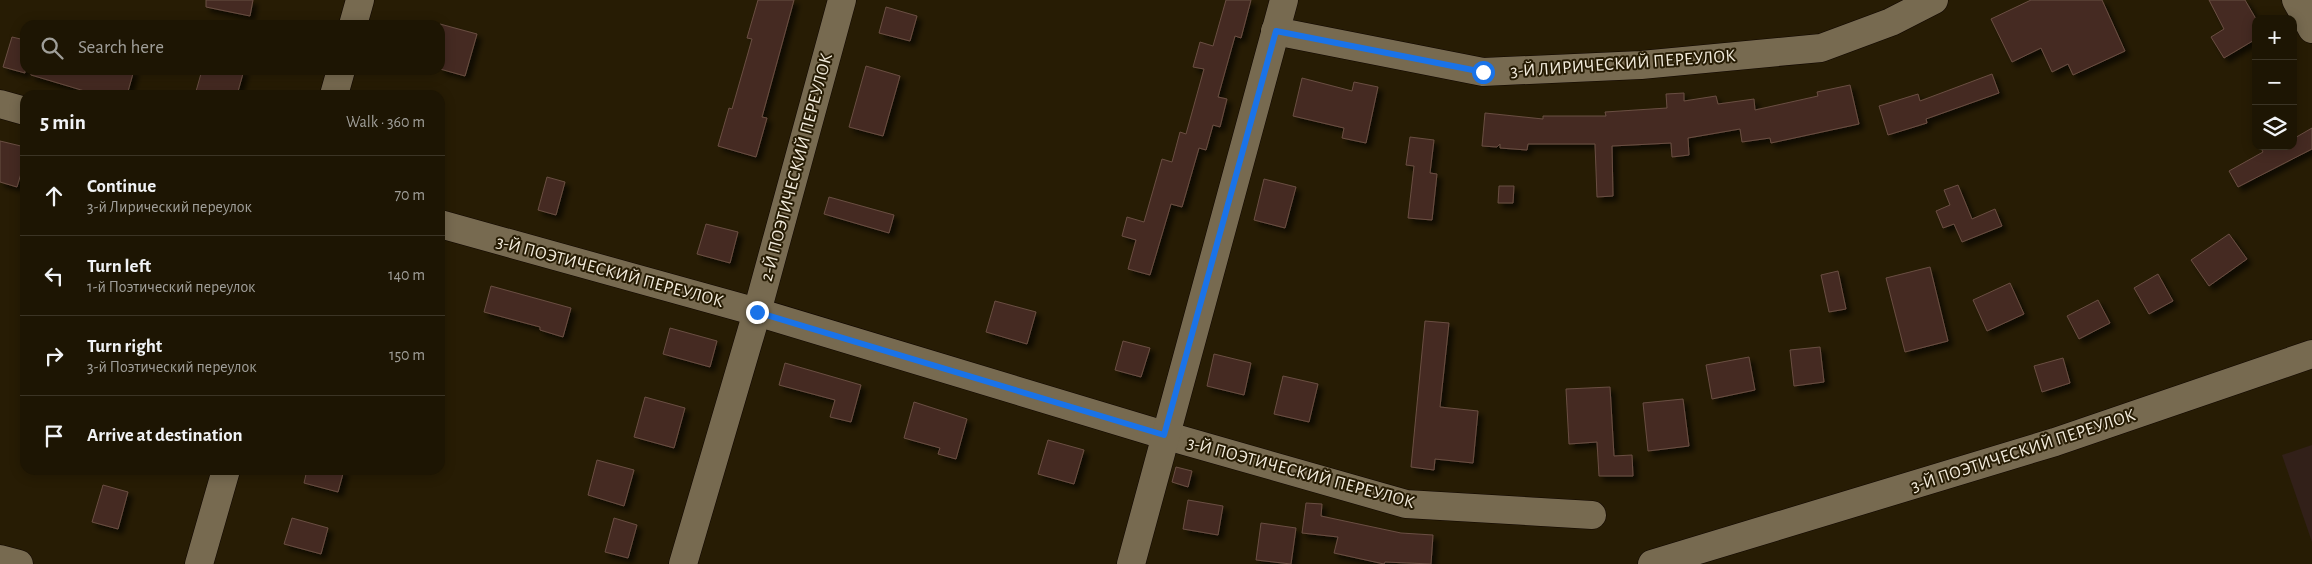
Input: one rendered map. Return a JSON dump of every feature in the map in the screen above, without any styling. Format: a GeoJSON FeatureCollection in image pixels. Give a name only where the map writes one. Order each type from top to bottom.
{"type":"FeatureCollection","features":[{"type":"Feature","properties":{"kind":"street"},"geometry":{"type":"LineString","coordinates":[[354,20],[360,0]]}},
{"type":"Feature","properties":{"kind":"street","name":"2-Й ПОЭТИЧЕСКИЙ ПЕРЕУЛОК"},"geometry":{"type":"LineString","coordinates":[[683,564],[757,312],[842,0]]}},
{"type":"Feature","properties":{"kind":"street"},"geometry":{"type":"LineString","coordinates":[[1131,564],[1164,435],[1284,0]]}},
{"type":"Feature","properties":{"kind":"street","name":"3-Й ЛИРИЧЕСКИЙ ПЕРЕУЛОК"},"geometry":{"type":"LineString","coordinates":[[1276,31],[1483,72],[1632,65],[1821,48],[1891,22],[1934,0]]}},
{"type":"Feature","properties":{"kind":"street"},"geometry":{"type":"LineString","coordinates":[[2296,0],[2312,29]]}},
{"type":"Feature","properties":{"kind":"street"},"geometry":{"type":"LineString","coordinates":[[335,90],[340,75]]}},
{"type":"Feature","properties":{"kind":"street"},"geometry":{"type":"LineString","coordinates":[[0,104],[20,109]]}},
{"type":"Feature","properties":{"kind":"street","name":"3-Й ПОЭТИЧЕСКИЙ ПЕРЕУЛОК"},"geometry":{"type":"LineString","coordinates":[[445,225],[757,312],[1164,435],[1406,504],[1592,515]]}},
{"type":"Feature","properties":{"kind":"street","name":"3-Й ПОЭТИЧЕСКИЙ ПЕРЕУЛОК"},"geometry":{"type":"LineString","coordinates":[[1652,564],[2055,442],[2312,354]]}},
{"type":"Feature","properties":{"kind":"street"},"geometry":{"type":"LineString","coordinates":[[199,564],[225,475]]}},
{"type":"Feature","properties":{"kind":"street"},"geometry":{"type":"LineString","coordinates":[[0,559],[19,564]]}},
{"type":"Feature","properties":{"kind":"shaded area"},"geometry":{"type":"Polygon","coordinates":[[[2312,445],[2312,542],[2282,455],[2312,445]]]}},
{"type":"Feature","properties":{"kind":"building"},"geometry":{"type":"Polygon","coordinates":[[[206,0],[253,0],[250,16],[206,7],[206,0]]]}},
{"type":"Feature","properties":{"kind":"building"},"geometry":{"type":"Polygon","coordinates":[[[758,0],[794,0],[762,117],[767,118],[756,157],[718,146],[729,108],[732,109],[752,39],[747,38],[758,0]]]}},
{"type":"Feature","properties":{"kind":"building"},"geometry":{"type":"Polygon","coordinates":[[[1226,0],[1251,0],[1241,38],[1235,36],[1218,97],[1227,99],[1220,127],[1213,125],[1206,150],[1199,148],[1182,207],[1171,204],[1150,275],[1128,269],[1136,240],[1122,236],[1127,217],[1144,222],[1162,159],[1172,162],[1180,132],[1186,134],[1204,69],[1193,67],[1200,42],[1213,46],[1226,0]]]}},
{"type":"Feature","properties":{"kind":"building"},"geometry":{"type":"Polygon","coordinates":[[[2031,0],[2102,0],[2125,51],[2073,75],[2068,64],[2052,72],[2041,48],[2012,62],[1991,19],[2031,0]]]}},
{"type":"Feature","properties":{"kind":"building"},"geometry":{"type":"Polygon","coordinates":[[[2209,0],[2245,0],[2254,15],[2252,15],[2252,41],[2224,58],[2211,37],[2224,29],[2209,0]]]}},
{"type":"Feature","properties":{"kind":"building"},"geometry":{"type":"Polygon","coordinates":[[[886,7],[917,16],[910,41],[879,33],[886,7]]]}},
{"type":"Feature","properties":{"kind":"building"},"geometry":{"type":"Polygon","coordinates":[[[445,25],[477,34],[465,76],[445,70],[445,25]]]}},
{"type":"Feature","properties":{"kind":"building"},"geometry":{"type":"Polygon","coordinates":[[[12,37],[20,39],[20,72],[3,67],[12,37]]]}},
{"type":"Feature","properties":{"kind":"building"},"geometry":{"type":"Polygon","coordinates":[[[866,66],[900,76],[883,136],[849,127],[866,66]]]}},
{"type":"Feature","properties":{"kind":"building"},"geometry":{"type":"Polygon","coordinates":[[[1992,74],[1999,93],[1926,119],[1927,123],[1888,135],[1879,106],[1918,94],[1920,101],[1992,74]]]}},
{"type":"Feature","properties":{"kind":"building"},"geometry":{"type":"Polygon","coordinates":[[[31,75],[133,75],[128,90],[81,90],[31,75]]]}},
{"type":"Feature","properties":{"kind":"building"},"geometry":{"type":"Polygon","coordinates":[[[201,75],[243,75],[238,90],[196,90],[201,75]]]}},
{"type":"Feature","properties":{"kind":"building"},"geometry":{"type":"Polygon","coordinates":[[[1302,78],[1352,91],[1354,82],[1378,87],[1366,143],[1342,138],[1344,128],[1293,116],[1302,78]]]}},
{"type":"Feature","properties":{"kind":"building"},"geometry":{"type":"Polygon","coordinates":[[[1850,85],[1859,124],[1771,143],[1770,138],[1742,142],[1740,129],[1688,138],[1689,155],[1672,157],[1671,143],[1612,146],[1613,196],[1597,197],[1595,144],[1528,144],[1527,150],[1500,148],[1500,144],[1497,147],[1482,146],[1485,113],[1543,119],[1543,116],[1606,116],[1605,112],[1667,108],[1666,94],[1684,93],[1684,101],[1716,96],[1718,104],[1754,99],[1755,110],[1818,96],[1817,92],[1850,85]]]}},
{"type":"Feature","properties":{"kind":"building"},"geometry":{"type":"Polygon","coordinates":[[[2312,128],[2312,149],[2238,187],[2229,171],[2263,152],[2262,150],[2297,150],[2297,137],[2312,128]]]}},
{"type":"Feature","properties":{"kind":"building"},"geometry":{"type":"Polygon","coordinates":[[[1410,137],[1434,140],[1430,173],[1437,174],[1432,220],[1408,218],[1414,166],[1406,165],[1410,137]]]}},
{"type":"Feature","properties":{"kind":"building"},"geometry":{"type":"Polygon","coordinates":[[[0,141],[20,146],[20,177],[17,187],[0,182],[0,141]]]}},
{"type":"Feature","properties":{"kind":"building"},"geometry":{"type":"Polygon","coordinates":[[[547,177],[565,182],[556,215],[538,210],[547,177]]]}},
{"type":"Feature","properties":{"kind":"building"},"geometry":{"type":"Polygon","coordinates":[[[1264,179],[1296,187],[1285,228],[1254,220],[1264,179]]]}},
{"type":"Feature","properties":{"kind":"building"},"geometry":{"type":"Polygon","coordinates":[[[1958,185],[1972,219],[1995,209],[2002,226],[1962,242],[1954,224],[1943,228],[1936,211],[1950,205],[1944,190],[1958,185]]]}},
{"type":"Feature","properties":{"kind":"building"},"geometry":{"type":"Polygon","coordinates":[[[1499,186],[1514,186],[1513,203],[1498,203],[1499,186]]]}},
{"type":"Feature","properties":{"kind":"building"},"geometry":{"type":"Polygon","coordinates":[[[829,197],[894,215],[889,233],[824,214],[829,197]]]}},
{"type":"Feature","properties":{"kind":"building"},"geometry":{"type":"Polygon","coordinates":[[[706,224],[738,232],[730,263],[697,254],[706,224]]]}},
{"type":"Feature","properties":{"kind":"building"},"geometry":{"type":"Polygon","coordinates":[[[2229,234],[2247,259],[2209,286],[2191,260],[2229,234]]]}},
{"type":"Feature","properties":{"kind":"building"},"geometry":{"type":"Polygon","coordinates":[[[1930,267],[1948,341],[1905,352],[1886,278],[1930,267]]]}},
{"type":"Feature","properties":{"kind":"building"},"geometry":{"type":"Polygon","coordinates":[[[1838,271],[1846,309],[1829,312],[1821,275],[1838,271]]]}},
{"type":"Feature","properties":{"kind":"building"},"geometry":{"type":"Polygon","coordinates":[[[2158,274],[2173,301],[2149,314],[2134,288],[2158,274]]]}},
{"type":"Feature","properties":{"kind":"building"},"geometry":{"type":"Polygon","coordinates":[[[2010,283],[2024,314],[1987,331],[1973,300],[2010,283]]]}},
{"type":"Feature","properties":{"kind":"building"},"geometry":{"type":"Polygon","coordinates":[[[491,286],[571,308],[563,337],[540,330],[540,327],[484,312],[491,286]]]}},
{"type":"Feature","properties":{"kind":"building"},"geometry":{"type":"Polygon","coordinates":[[[2098,300],[2110,323],[2079,339],[2067,316],[2098,300]]]}},
{"type":"Feature","properties":{"kind":"building"},"geometry":{"type":"Polygon","coordinates":[[[995,301],[1036,312],[1027,344],[986,332],[995,301]]]}},
{"type":"Feature","properties":{"kind":"building"},"geometry":{"type":"Polygon","coordinates":[[[1425,321],[1449,323],[1440,407],[1478,411],[1473,463],[1435,459],[1434,470],[1411,467],[1425,321]]]}},
{"type":"Feature","properties":{"kind":"building"},"geometry":{"type":"Polygon","coordinates":[[[670,328],[717,341],[710,367],[663,354],[670,328]]]}},
{"type":"Feature","properties":{"kind":"building"},"geometry":{"type":"Polygon","coordinates":[[[1123,341],[1150,348],[1141,377],[1115,370],[1123,341]]]}},
{"type":"Feature","properties":{"kind":"building"},"geometry":{"type":"Polygon","coordinates":[[[1820,347],[1824,382],[1794,386],[1790,350],[1820,347]]]}},
{"type":"Feature","properties":{"kind":"building"},"geometry":{"type":"Polygon","coordinates":[[[1214,354],[1251,363],[1244,395],[1207,386],[1214,354]]]}},
{"type":"Feature","properties":{"kind":"building"},"geometry":{"type":"Polygon","coordinates":[[[1749,357],[1755,390],[1712,399],[1706,365],[1749,357]]]}},
{"type":"Feature","properties":{"kind":"building"},"geometry":{"type":"Polygon","coordinates":[[[2063,358],[2070,383],[2042,392],[2034,366],[2063,358]]]}},
{"type":"Feature","properties":{"kind":"building"},"geometry":{"type":"Polygon","coordinates":[[[785,363],[861,385],[851,422],[830,417],[835,400],[779,385],[785,363]]]}},
{"type":"Feature","properties":{"kind":"building"},"geometry":{"type":"Polygon","coordinates":[[[1283,376],[1318,384],[1309,422],[1274,414],[1283,376]]]}},
{"type":"Feature","properties":{"kind":"building"},"geometry":{"type":"Polygon","coordinates":[[[1610,387],[1614,456],[1632,455],[1633,476],[1599,476],[1597,442],[1569,444],[1566,389],[1610,387]]]}},
{"type":"Feature","properties":{"kind":"building"},"geometry":{"type":"Polygon","coordinates":[[[645,397],[685,408],[674,448],[634,437],[645,397]]]}},
{"type":"Feature","properties":{"kind":"building"},"geometry":{"type":"Polygon","coordinates":[[[1683,399],[1689,446],[1648,451],[1643,403],[1683,399]]]}},
{"type":"Feature","properties":{"kind":"building"},"geometry":{"type":"Polygon","coordinates":[[[914,402],[967,419],[956,459],[938,454],[940,448],[904,438],[914,402]]]}},
{"type":"Feature","properties":{"kind":"building"},"geometry":{"type":"Polygon","coordinates":[[[1048,440],[1084,450],[1074,484],[1038,474],[1048,440]]]}},
{"type":"Feature","properties":{"kind":"building"},"geometry":{"type":"Polygon","coordinates":[[[597,460],[634,470],[624,506],[588,495],[597,460]]]}},
{"type":"Feature","properties":{"kind":"building"},"geometry":{"type":"Polygon","coordinates":[[[1176,467],[1192,471],[1188,487],[1172,482],[1176,467]]]}},
{"type":"Feature","properties":{"kind":"building"},"geometry":{"type":"Polygon","coordinates":[[[306,475],[343,475],[338,492],[304,483],[306,475]]]}},
{"type":"Feature","properties":{"kind":"building"},"geometry":{"type":"Polygon","coordinates":[[[103,485],[128,492],[118,529],[92,522],[103,485]]]}},
{"type":"Feature","properties":{"kind":"building"},"geometry":{"type":"Polygon","coordinates":[[[1188,500],[1223,506],[1218,535],[1183,529],[1188,500]]]}},
{"type":"Feature","properties":{"kind":"building"},"geometry":{"type":"Polygon","coordinates":[[[1306,503],[1322,504],[1321,516],[1401,533],[1433,535],[1431,564],[1385,562],[1384,564],[1334,553],[1338,537],[1302,533],[1306,503]]]}},
{"type":"Feature","properties":{"kind":"building"},"geometry":{"type":"Polygon","coordinates":[[[292,518],[328,528],[321,554],[284,544],[292,518]]]}},
{"type":"Feature","properties":{"kind":"building"},"geometry":{"type":"Polygon","coordinates":[[[614,518],[637,525],[628,558],[605,552],[614,518]]]}},
{"type":"Feature","properties":{"kind":"building"},"geometry":{"type":"Polygon","coordinates":[[[1261,523],[1296,528],[1291,564],[1256,560],[1261,523]]]}},
{"type":"Feature","properties":{"kind":"route"},"geometry":{"type":"LineString","coordinates":[[757,312],[1164,435],[1276,31],[1483,72]]}}]}
